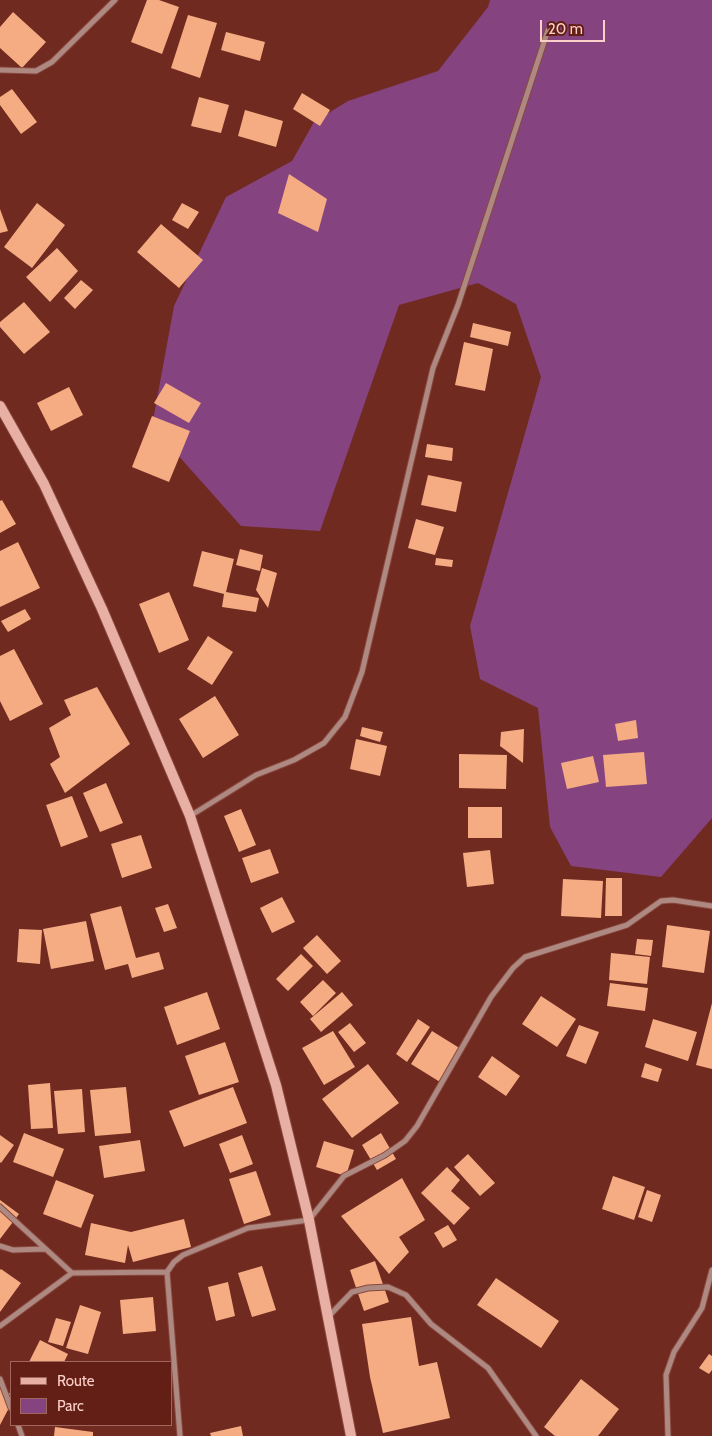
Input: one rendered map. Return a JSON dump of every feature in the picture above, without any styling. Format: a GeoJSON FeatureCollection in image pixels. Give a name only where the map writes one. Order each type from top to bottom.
{"type":"FeatureCollection","features":[{"type":"Feature","properties":{"kind":"main road"},"geometry":{"type":"LineString","coordinates":[[0,406],[44,484],[102,609],[190,816],[276,1085],[309,1220],[351,1436]]}},
{"type":"Feature","properties":{"kind":"street"},"geometry":{"type":"LineString","coordinates":[[0,70],[36,70],[52,62],[115,0]]}},
{"type":"Feature","properties":{"kind":"street"},"geometry":{"type":"LineString","coordinates":[[190,816],[256,775],[294,760],[324,743],[345,717],[362,672],[433,368],[458,305],[548,30]]}},
{"type":"Feature","properties":{"kind":"street"},"geometry":{"type":"LineString","coordinates":[[180,1436],[167,1272],[174,1262],[183,1255],[248,1228],[309,1220],[344,1176],[385,1155],[405,1141],[417,1126],[491,998],[509,972],[525,957],[627,924],[661,901],[673,900],[712,906]]}},
{"type":"Feature","properties":{"kind":"street"},"geometry":{"type":"LineString","coordinates":[[0,1207],[72,1273]]}},
{"type":"Feature","properties":{"kind":"street"},"geometry":{"type":"LineString","coordinates":[[0,1246],[13,1250],[46,1249]]}},
{"type":"Feature","properties":{"kind":"street"},"geometry":{"type":"LineString","coordinates":[[668,1436],[666,1375],[674,1352],[702,1308],[712,1270]]}},
{"type":"Feature","properties":{"kind":"street"},"geometry":{"type":"LineString","coordinates":[[0,1326],[72,1273],[167,1272]]}},
{"type":"Feature","properties":{"kind":"street"},"geometry":{"type":"LineString","coordinates":[[328,1317],[352,1292],[388,1287],[406,1296],[431,1324],[488,1368],[536,1436]]}},
{"type":"Feature","properties":{"kind":"street"},"geometry":{"type":"LineString","coordinates":[[0,1379],[10,1405]]}},
{"type":"Feature","properties":{"kind":"green space"},"geometry":{"type":"Polygon","coordinates":[[[490,0],[712,0],[712,818],[661,877],[571,866],[550,827],[538,708],[480,679],[470,626],[541,377],[516,304],[478,283],[399,305],[320,531],[241,526],[152,426],[174,306],[226,197],[292,161],[314,122],[348,101],[438,71],[488,7],[490,0]]]}},
{"type":"Feature","properties":{"kind":"building"},"geometry":{"type":"Polygon","coordinates":[[[147,0],[159,0],[179,7],[162,54],[131,42],[147,0]]]}},
{"type":"Feature","properties":{"kind":"building"},"geometry":{"type":"Polygon","coordinates":[[[13,12],[46,42],[22,68],[0,48],[0,27],[13,12]]]}},
{"type":"Feature","properties":{"kind":"building"},"geometry":{"type":"Polygon","coordinates":[[[188,15],[217,23],[200,78],[171,68],[188,15]]]}},
{"type":"Feature","properties":{"kind":"building"},"geometry":{"type":"Polygon","coordinates":[[[226,32],[265,42],[260,61],[221,50],[226,32]]]}},
{"type":"Feature","properties":{"kind":"building"},"geometry":{"type":"Polygon","coordinates":[[[12,89],[37,122],[21,134],[0,105],[0,97],[12,89]]]}},
{"type":"Feature","properties":{"kind":"building"},"geometry":{"type":"Polygon","coordinates":[[[302,93],[330,110],[320,126],[293,109],[302,93]]]}},
{"type":"Feature","properties":{"kind":"building"},"geometry":{"type":"Polygon","coordinates":[[[199,97],[229,105],[221,133],[191,126],[199,97]]]}},
{"type":"Feature","properties":{"kind":"building"},"geometry":{"type":"Polygon","coordinates":[[[245,110],[283,121],[276,147],[238,136],[245,110]]]}},
{"type":"Feature","properties":{"kind":"building"},"geometry":{"type":"Polygon","coordinates":[[[289,174],[327,199],[318,232],[278,213],[289,174]]]}},
{"type":"Feature","properties":{"kind":"building"},"geometry":{"type":"Polygon","coordinates":[[[37,203],[65,225],[32,268],[4,247],[37,203]]]}},
{"type":"Feature","properties":{"kind":"building"},"geometry":{"type":"Polygon","coordinates":[[[182,203],[199,212],[188,229],[172,220],[182,203]]]}},
{"type":"Feature","properties":{"kind":"building"},"geometry":{"type":"Polygon","coordinates":[[[0,209],[8,231],[0,233],[0,209]]]}},
{"type":"Feature","properties":{"kind":"building"},"geometry":{"type":"Polygon","coordinates":[[[161,224],[203,260],[179,288],[137,252],[161,224]]]}},
{"type":"Feature","properties":{"kind":"building"},"geometry":{"type":"Polygon","coordinates":[[[57,248],[78,271],[50,302],[26,277],[57,248]]]}},
{"type":"Feature","properties":{"kind":"building"},"geometry":{"type":"Polygon","coordinates":[[[81,280],[93,290],[75,309],[64,298],[81,280]]]}},
{"type":"Feature","properties":{"kind":"building"},"geometry":{"type":"Polygon","coordinates":[[[24,302],[50,332],[24,354],[0,327],[0,322],[24,302]]]}},
{"type":"Feature","properties":{"kind":"building"},"geometry":{"type":"Polygon","coordinates":[[[473,323],[511,332],[508,346],[470,337],[473,323]]]}},
{"type":"Feature","properties":{"kind":"building"},"geometry":{"type":"Polygon","coordinates":[[[464,342],[493,349],[485,391],[455,385],[464,342]]]}},
{"type":"Feature","properties":{"kind":"building"},"geometry":{"type":"Polygon","coordinates":[[[166,383],[201,403],[189,423],[154,403],[166,383]]]}},
{"type":"Feature","properties":{"kind":"building"},"geometry":{"type":"Polygon","coordinates":[[[69,387],[83,415],[51,431],[37,403],[69,387]]]}},
{"type":"Feature","properties":{"kind":"building"},"geometry":{"type":"Polygon","coordinates":[[[152,416],[190,431],[169,482],[132,467],[152,416]]]}},
{"type":"Feature","properties":{"kind":"building"},"geometry":{"type":"Polygon","coordinates":[[[427,444],[453,448],[452,461],[425,457],[427,444]]]}},
{"type":"Feature","properties":{"kind":"building"},"geometry":{"type":"Polygon","coordinates":[[[428,475],[462,482],[456,512],[421,505],[428,475]]]}},
{"type":"Feature","properties":{"kind":"building"},"geometry":{"type":"Polygon","coordinates":[[[2,500],[16,524],[0,533],[0,501],[2,500]]]}},
{"type":"Feature","properties":{"kind":"building"},"geometry":{"type":"Polygon","coordinates":[[[416,519],[444,527],[435,555],[408,548],[416,519]]]}},
{"type":"Feature","properties":{"kind":"building"},"geometry":{"type":"Polygon","coordinates":[[[18,542],[40,588],[0,607],[0,551],[18,542]]]}},
{"type":"Feature","properties":{"kind":"building"},"geometry":{"type":"Polygon","coordinates":[[[240,549],[263,555],[260,571],[236,565],[240,549]]]}},
{"type":"Feature","properties":{"kind":"building"},"geometry":{"type":"Polygon","coordinates":[[[202,551],[234,559],[226,592],[259,598],[256,612],[222,607],[224,594],[193,586],[202,551]]]}},
{"type":"Feature","properties":{"kind":"building"},"geometry":{"type":"Polygon","coordinates":[[[436,558],[453,560],[452,567],[435,565],[436,558]]]}},
{"type":"Feature","properties":{"kind":"building"},"geometry":{"type":"Polygon","coordinates":[[[262,568],[277,573],[268,608],[256,590],[262,568]]]}},
{"type":"Feature","properties":{"kind":"building"},"geometry":{"type":"Polygon","coordinates":[[[169,592],[189,640],[159,653],[139,604],[169,592]]]}},
{"type":"Feature","properties":{"kind":"building"},"geometry":{"type":"Polygon","coordinates":[[[25,609],[31,619],[8,632],[1,621],[25,609]]]}},
{"type":"Feature","properties":{"kind":"building"},"geometry":{"type":"Polygon","coordinates":[[[208,636],[233,652],[212,685],[187,669],[208,636]]]}},
{"type":"Feature","properties":{"kind":"building"},"geometry":{"type":"Polygon","coordinates":[[[14,649],[43,704],[10,721],[0,701],[0,656],[14,649]]]}},
{"type":"Feature","properties":{"kind":"building"},"geometry":{"type":"Polygon","coordinates":[[[97,687],[130,744],[65,793],[50,764],[60,757],[49,728],[71,715],[64,700],[97,687]]]}},
{"type":"Feature","properties":{"kind":"building"},"geometry":{"type":"Polygon","coordinates":[[[215,696],[239,735],[203,758],[179,719],[215,696]]]}},
{"type":"Feature","properties":{"kind":"building"},"geometry":{"type":"Polygon","coordinates":[[[636,720],[638,738],[618,741],[615,724],[636,720]]]}},
{"type":"Feature","properties":{"kind":"building"},"geometry":{"type":"Polygon","coordinates":[[[362,727],[383,732],[380,742],[360,736],[362,727]]]}},
{"type":"Feature","properties":{"kind":"building"},"geometry":{"type":"Polygon","coordinates":[[[524,729],[523,763],[500,746],[501,732],[524,729]]]}},
{"type":"Feature","properties":{"kind":"building"},"geometry":{"type":"Polygon","coordinates":[[[356,739],[387,746],[380,776],[350,769],[356,739]]]}},
{"type":"Feature","properties":{"kind":"building"},"geometry":{"type":"Polygon","coordinates":[[[644,752],[647,784],[606,787],[603,755],[644,752]]]}},
{"type":"Feature","properties":{"kind":"building"},"geometry":{"type":"Polygon","coordinates":[[[459,754],[507,755],[506,789],[459,788],[459,754]]]}},
{"type":"Feature","properties":{"kind":"building"},"geometry":{"type":"Polygon","coordinates":[[[593,756],[599,782],[567,789],[561,763],[593,756]]]}},
{"type":"Feature","properties":{"kind":"building"},"geometry":{"type":"Polygon","coordinates":[[[106,783],[123,823],[100,832],[83,793],[106,783]]]}},
{"type":"Feature","properties":{"kind":"building"},"geometry":{"type":"Polygon","coordinates":[[[72,796],[88,837],[61,847],[46,805],[72,796]]]}},
{"type":"Feature","properties":{"kind":"building"},"geometry":{"type":"Polygon","coordinates":[[[468,807],[502,807],[502,838],[468,838],[468,807]]]}},
{"type":"Feature","properties":{"kind":"building"},"geometry":{"type":"Polygon","coordinates":[[[241,809],[256,845],[239,852],[224,816],[241,809]]]}},
{"type":"Feature","properties":{"kind":"building"},"geometry":{"type":"Polygon","coordinates":[[[141,835],[152,868],[122,878],[111,844],[141,835]]]}},
{"type":"Feature","properties":{"kind":"building"},"geometry":{"type":"Polygon","coordinates":[[[270,849],[279,873],[251,883],[242,858],[270,849]]]}},
{"type":"Feature","properties":{"kind":"building"},"geometry":{"type":"Polygon","coordinates":[[[490,850],[494,884],[467,887],[463,853],[490,850]]]}},
{"type":"Feature","properties":{"kind":"building"},"geometry":{"type":"Polygon","coordinates":[[[606,878],[622,878],[622,916],[605,916],[606,878]]]}},
{"type":"Feature","properties":{"kind":"building"},"geometry":{"type":"Polygon","coordinates":[[[563,879],[603,881],[601,918],[561,916],[563,879]]]}},
{"type":"Feature","properties":{"kind":"building"},"geometry":{"type":"Polygon","coordinates":[[[282,897],[295,922],[272,933],[260,908],[282,897]]]}},
{"type":"Feature","properties":{"kind":"building"},"geometry":{"type":"Polygon","coordinates":[[[168,904],[177,928],[164,932],[155,908],[168,904]]]}},
{"type":"Feature","properties":{"kind":"building"},"geometry":{"type":"Polygon","coordinates":[[[121,906],[136,958],[159,952],[164,969],[132,978],[128,964],[105,970],[90,914],[121,906]]]}},
{"type":"Feature","properties":{"kind":"building"},"geometry":{"type":"Polygon","coordinates":[[[86,921],[94,961],[51,969],[43,929],[86,921]]]}},
{"type":"Feature","properties":{"kind":"building"},"geometry":{"type":"Polygon","coordinates":[[[667,925],[710,931],[704,973],[662,967],[667,925]]]}},
{"type":"Feature","properties":{"kind":"building"},"geometry":{"type":"Polygon","coordinates":[[[19,929],[42,930],[40,964],[17,962],[19,929]]]}},
{"type":"Feature","properties":{"kind":"building"},"geometry":{"type":"Polygon","coordinates":[[[317,935],[341,961],[327,974],[303,948],[317,935]]]}},
{"type":"Feature","properties":{"kind":"building"},"geometry":{"type":"Polygon","coordinates":[[[637,939],[653,940],[651,956],[635,954],[637,939]]]}},
{"type":"Feature","properties":{"kind":"building"},"geometry":{"type":"Polygon","coordinates":[[[611,953],[650,957],[647,984],[609,980],[611,953]]]}},
{"type":"Feature","properties":{"kind":"building"},"geometry":{"type":"Polygon","coordinates":[[[301,954],[313,966],[288,991],[276,979],[301,954]]]}},
{"type":"Feature","properties":{"kind":"building"},"geometry":{"type":"Polygon","coordinates":[[[323,980],[336,993],[313,1016],[300,1002],[323,980]]]}},
{"type":"Feature","properties":{"kind":"building"},"geometry":{"type":"Polygon","coordinates":[[[610,983],[648,988],[645,1011],[607,1006],[610,983]]]}},
{"type":"Feature","properties":{"kind":"building"},"geometry":{"type":"Polygon","coordinates":[[[207,992],[220,1029],[177,1045],[164,1007],[207,992]]]}},
{"type":"Feature","properties":{"kind":"building"},"geometry":{"type":"Polygon","coordinates":[[[342,992],[353,1005],[321,1032],[310,1019],[342,992]]]}},
{"type":"Feature","properties":{"kind":"building"},"geometry":{"type":"Polygon","coordinates":[[[541,996],[576,1019],[557,1047],[522,1024],[541,996]]]}},
{"type":"Feature","properties":{"kind":"building"},"geometry":{"type":"Polygon","coordinates":[[[712,1003],[712,1069],[696,1065],[712,1003]]]}},
{"type":"Feature","properties":{"kind":"building"},"geometry":{"type":"Polygon","coordinates":[[[418,1019],[430,1027],[407,1062],[396,1054],[418,1019]]]}},
{"type":"Feature","properties":{"kind":"building"},"geometry":{"type":"Polygon","coordinates":[[[653,1019],[697,1032],[688,1061],[645,1047],[653,1019]]]}},
{"type":"Feature","properties":{"kind":"building"},"geometry":{"type":"Polygon","coordinates":[[[350,1023],[366,1043],[354,1052],[338,1032],[350,1023]]]}},
{"type":"Feature","properties":{"kind":"building"},"geometry":{"type":"Polygon","coordinates":[[[579,1025],[599,1032],[586,1064],[566,1056],[579,1025]]]}},
{"type":"Feature","properties":{"kind":"building"},"geometry":{"type":"Polygon","coordinates":[[[333,1031],[355,1067],[324,1085],[302,1048],[333,1031]]]}},
{"type":"Feature","properties":{"kind":"building"},"geometry":{"type":"Polygon","coordinates":[[[432,1031],[461,1049],[440,1082],[411,1064],[432,1031]]]}},
{"type":"Feature","properties":{"kind":"building"},"geometry":{"type":"Polygon","coordinates":[[[225,1042],[239,1082],[199,1095],[185,1056],[225,1042]]]}},
{"type":"Feature","properties":{"kind":"building"},"geometry":{"type":"Polygon","coordinates":[[[492,1056],[520,1076],[506,1096],[478,1077],[492,1056]]]}},
{"type":"Feature","properties":{"kind":"building"},"geometry":{"type":"Polygon","coordinates":[[[645,1063],[662,1069],[658,1082],[641,1077],[645,1063]]]}},
{"type":"Feature","properties":{"kind":"building"},"geometry":{"type":"Polygon","coordinates":[[[368,1064],[399,1103],[352,1138],[322,1099],[368,1064]]]}},
{"type":"Feature","properties":{"kind":"building"},"geometry":{"type":"Polygon","coordinates":[[[50,1083],[53,1128],[31,1129],[28,1085],[50,1083]]]}},
{"type":"Feature","properties":{"kind":"building"},"geometry":{"type":"Polygon","coordinates":[[[126,1087],[131,1133],[95,1136],[90,1090],[126,1087]]]}},
{"type":"Feature","properties":{"kind":"building"},"geometry":{"type":"Polygon","coordinates":[[[233,1087],[247,1123],[184,1147],[169,1111],[233,1087]]]}},
{"type":"Feature","properties":{"kind":"building"},"geometry":{"type":"Polygon","coordinates":[[[82,1089],[85,1132],[58,1134],[54,1091],[82,1089]]]}},
{"type":"Feature","properties":{"kind":"building"},"geometry":{"type":"Polygon","coordinates":[[[24,1133],[64,1149],[53,1177],[13,1162],[24,1133]]]}},
{"type":"Feature","properties":{"kind":"building"},"geometry":{"type":"Polygon","coordinates":[[[381,1133],[396,1159],[377,1170],[362,1145],[381,1133]]]}},
{"type":"Feature","properties":{"kind":"building"},"geometry":{"type":"Polygon","coordinates":[[[0,1135],[14,1145],[1,1163],[0,1162],[0,1135]]]}},
{"type":"Feature","properties":{"kind":"building"},"geometry":{"type":"Polygon","coordinates":[[[242,1135],[253,1164],[230,1173],[219,1144],[242,1135]]]}},
{"type":"Feature","properties":{"kind":"building"},"geometry":{"type":"Polygon","coordinates":[[[140,1140],[145,1171],[104,1178],[99,1146],[140,1140]]]}},
{"type":"Feature","properties":{"kind":"building"},"geometry":{"type":"Polygon","coordinates":[[[324,1141],[354,1150],[346,1176],[316,1167],[324,1141]]]}},
{"type":"Feature","properties":{"kind":"building"},"geometry":{"type":"Polygon","coordinates":[[[468,1154],[495,1183],[480,1196],[454,1167],[468,1154]]]}},
{"type":"Feature","properties":{"kind":"building"},"geometry":{"type":"Polygon","coordinates":[[[447,1167],[460,1180],[451,1191],[470,1208],[454,1225],[421,1193],[447,1167]]]}},
{"type":"Feature","properties":{"kind":"building"},"geometry":{"type":"Polygon","coordinates":[[[256,1171],[271,1215],[244,1224],[229,1179],[256,1171]]]}},
{"type":"Feature","properties":{"kind":"building"},"geometry":{"type":"Polygon","coordinates":[[[613,1176],[645,1187],[634,1220],[602,1209],[613,1176]]]}},
{"type":"Feature","properties":{"kind":"building"},"geometry":{"type":"Polygon","coordinates":[[[402,1178],[425,1220],[399,1237],[409,1252],[389,1274],[341,1216],[402,1178]]]}},
{"type":"Feature","properties":{"kind":"building"},"geometry":{"type":"Polygon","coordinates":[[[56,1180],[94,1195],[81,1228],[43,1214],[56,1180]]]}},
{"type":"Feature","properties":{"kind":"building"},"geometry":{"type":"Polygon","coordinates":[[[647,1190],[661,1195],[652,1222],[638,1217],[647,1190]]]}},
{"type":"Feature","properties":{"kind":"building"},"geometry":{"type":"Polygon","coordinates":[[[0,1200],[19,1214],[0,1239],[0,1200]]]}},
{"type":"Feature","properties":{"kind":"building"},"geometry":{"type":"Polygon","coordinates":[[[184,1219],[191,1247],[133,1262],[128,1245],[125,1263],[85,1255],[91,1223],[131,1232],[184,1219]]]}},
{"type":"Feature","properties":{"kind":"building"},"geometry":{"type":"Polygon","coordinates":[[[448,1225],[457,1240],[443,1248],[434,1233],[448,1225]]]}},
{"type":"Feature","properties":{"kind":"building"},"geometry":{"type":"Polygon","coordinates":[[[375,1261],[389,1302],[364,1311],[350,1270],[375,1261]]]}},
{"type":"Feature","properties":{"kind":"building"},"geometry":{"type":"Polygon","coordinates":[[[262,1266],[276,1310],[252,1317],[238,1273],[262,1266]]]}},
{"type":"Feature","properties":{"kind":"building"},"geometry":{"type":"Polygon","coordinates":[[[0,1270],[21,1283],[0,1312],[0,1270]]]}},
{"type":"Feature","properties":{"kind":"building"},"geometry":{"type":"Polygon","coordinates":[[[496,1278],[559,1321],[541,1348],[477,1305],[496,1278]]]}},
{"type":"Feature","properties":{"kind":"building"},"geometry":{"type":"Polygon","coordinates":[[[228,1282],[235,1316],[216,1321],[208,1287],[228,1282]]]}},
{"type":"Feature","properties":{"kind":"building"},"geometry":{"type":"Polygon","coordinates":[[[153,1297],[156,1331],[123,1334],[120,1300],[153,1297]]]}},
{"type":"Feature","properties":{"kind":"building"},"geometry":{"type":"Polygon","coordinates":[[[80,1305],[101,1312],[88,1354],[66,1348],[80,1305]]]}},
{"type":"Feature","properties":{"kind":"building"},"geometry":{"type":"Polygon","coordinates":[[[411,1317],[419,1366],[437,1362],[450,1418],[383,1433],[370,1377],[362,1324],[411,1317]]]}},
{"type":"Feature","properties":{"kind":"building"},"geometry":{"type":"Polygon","coordinates":[[[56,1318],[71,1322],[63,1346],[48,1342],[56,1318]]]}},
{"type":"Feature","properties":{"kind":"building"},"geometry":{"type":"Polygon","coordinates":[[[40,1340],[68,1354],[64,1361],[30,1361],[40,1340]]]}},
{"type":"Feature","properties":{"kind":"building"},"geometry":{"type":"Polygon","coordinates":[[[709,1354],[712,1356],[712,1370],[709,1374],[699,1368],[709,1354]]]}},
{"type":"Feature","properties":{"kind":"building"},"geometry":{"type":"Polygon","coordinates":[[[581,1379],[619,1409],[598,1436],[555,1436],[544,1427],[581,1379]]]}},
{"type":"Feature","properties":{"kind":"building"},"geometry":{"type":"Polygon","coordinates":[[[0,1388],[10,1393],[10,1406],[0,1425],[0,1388]]]}},
{"type":"Feature","properties":{"kind":"building"},"geometry":{"type":"Polygon","coordinates":[[[241,1426],[243,1436],[211,1436],[210,1433],[241,1426]]]}},
{"type":"Feature","properties":{"kind":"building"},"geometry":{"type":"Polygon","coordinates":[[[55,1427],[93,1432],[93,1436],[54,1436],[55,1427]]]}}]}
